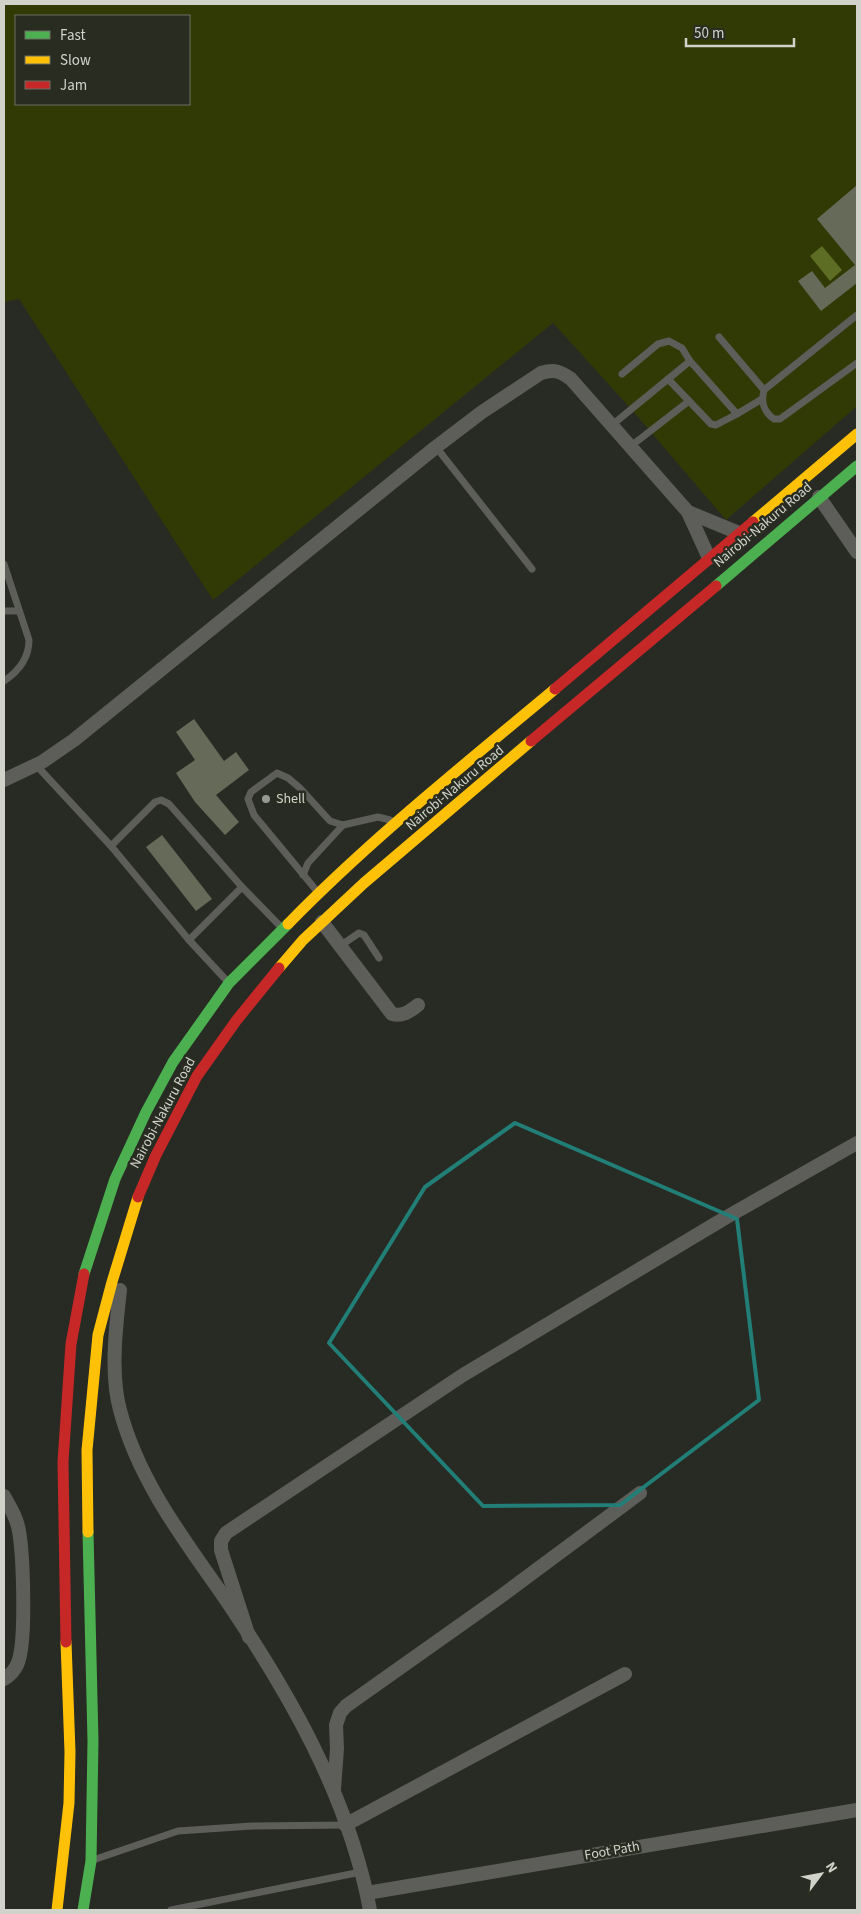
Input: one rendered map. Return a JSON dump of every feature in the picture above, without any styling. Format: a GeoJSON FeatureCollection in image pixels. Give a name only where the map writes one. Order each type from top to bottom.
{"type":"FeatureCollection","features":[{"type":"Feature","properties":{"kind":"highway"},"geometry":{"type":"LineString","coordinates":[[57,1910],[69,1803],[70,1752],[64,1574],[63,1462],[71,1344],[86,1266],[115,1179],[146,1112],[173,1062],[229,983],[318,893],[397,822],[857,434]]}},
{"type":"Feature","properties":{"kind":"highway","name":"Nairobi-Nakuru Road"},"geometry":{"type":"LineString","coordinates":[[83,1910],[91,1861],[92,1741],[87,1510],[89,1420],[98,1335],[140,1191],[156,1155],[197,1076],[242,1013],[303,940],[364,883],[857,466]]}},
{"type":"Feature","properties":{"kind":"street"},"geometry":{"type":"LineString","coordinates":[[4,780],[36,765],[74,740],[436,447],[482,412],[541,373],[552,370],[565,374],[571,379],[688,512],[709,558]]}},
{"type":"Feature","properties":{"kind":"street"},"geometry":{"type":"LineString","coordinates":[[819,498],[857,552]]}},
{"type":"Feature","properties":{"kind":"street"},"geometry":{"type":"LineString","coordinates":[[688,512],[739,533]]}},
{"type":"Feature","properties":{"kind":"street"},"geometry":{"type":"LineString","coordinates":[[322,922],[392,1014],[399,1016],[405,1014],[418,1005]]}},
{"type":"Feature","properties":{"kind":"street"},"geometry":{"type":"LineString","coordinates":[[249,1637],[221,1550],[221,1541],[226,1533],[464,1375],[725,1218],[857,1143]]}},
{"type":"Feature","properties":{"kind":"street"},"geometry":{"type":"LineString","coordinates":[[140,1191],[122,1268],[115,1333],[119,1408],[134,1454],[175,1528],[249,1637],[299,1717],[334,1792],[367,1893],[370,1910]]}},
{"type":"Feature","properties":{"kind":"street"},"geometry":{"type":"LineString","coordinates":[[334,1792],[337,1749],[336,1726],[340,1713],[346,1706],[500,1597],[640,1493]]}},
{"type":"Feature","properties":{"kind":"street"},"geometry":{"type":"LineString","coordinates":[[4,1496],[19,1530],[24,1604],[20,1657],[17,1666],[4,1679]]}},
{"type":"Feature","properties":{"kind":"street"},"geometry":{"type":"LineString","coordinates":[[345,1825],[625,1674]]}},
{"type":"Feature","properties":{"kind":"street","name":"Foot Path"},"geometry":{"type":"LineString","coordinates":[[367,1893],[857,1810]]}},
{"type":"Feature","properties":{"kind":"lane"},"geometry":{"type":"LineString","coordinates":[[857,315],[764,390],[762,399],[764,408],[774,419],[780,419],[857,363]]}},
{"type":"Feature","properties":{"kind":"lane"},"geometry":{"type":"LineString","coordinates":[[719,337],[764,390]]}},
{"type":"Feature","properties":{"kind":"lane"},"geometry":{"type":"LineString","coordinates":[[622,374],[647,352],[664,341],[669,341],[682,348],[690,361],[737,414]]}},
{"type":"Feature","properties":{"kind":"lane"},"geometry":{"type":"LineString","coordinates":[[612,425],[690,361]]}},
{"type":"Feature","properties":{"kind":"lane"},"geometry":{"type":"LineString","coordinates":[[668,379],[710,424],[716,425],[762,399]]}},
{"type":"Feature","properties":{"kind":"lane"},"geometry":{"type":"LineString","coordinates":[[631,446],[689,401]]}},
{"type":"Feature","properties":{"kind":"lane"},"geometry":{"type":"LineString","coordinates":[[436,447],[532,569]]}},
{"type":"Feature","properties":{"kind":"lane"},"geometry":{"type":"LineString","coordinates":[[4,564],[29,640],[28,654],[12,676],[4,680]]}},
{"type":"Feature","properties":{"kind":"lane"},"geometry":{"type":"LineString","coordinates":[[4,611],[19,611]]}},
{"type":"Feature","properties":{"kind":"lane"},"geometry":{"type":"LineString","coordinates":[[36,765],[111,846],[189,940],[229,983]]}},
{"type":"Feature","properties":{"kind":"lane"},"geometry":{"type":"LineString","coordinates":[[318,893],[254,815],[248,799],[251,792],[277,773],[288,778],[300,788],[330,821],[343,825],[378,817],[397,822]]}},
{"type":"Feature","properties":{"kind":"lane"},"geometry":{"type":"LineString","coordinates":[[111,846],[155,802],[161,800],[169,804],[242,887],[282,928]]}},
{"type":"Feature","properties":{"kind":"lane"},"geometry":{"type":"LineString","coordinates":[[303,875],[308,863],[343,825]]}},
{"type":"Feature","properties":{"kind":"lane"},"geometry":{"type":"LineString","coordinates":[[189,940],[242,887]]}},
{"type":"Feature","properties":{"kind":"lane"},"geometry":{"type":"LineString","coordinates":[[340,946],[359,933],[364,935],[379,958]]}},
{"type":"Feature","properties":{"kind":"lane"},"geometry":{"type":"LineString","coordinates":[[91,1861],[178,1832],[252,1826],[345,1825]]}},
{"type":"Feature","properties":{"kind":"lane"},"geometry":{"type":"LineString","coordinates":[[170,1910],[360,1872]]}},
{"type":"Feature","properties":{"kind":"highlighted area"},"geometry":{"type":"Polygon","coordinates":[[[515,1123],[737,1219],[759,1400],[620,1505],[483,1506],[329,1343],[425,1187],[515,1123]]]}},
{"type":"Feature","properties":{"kind":"shaded area"},"geometry":{"type":"Polygon","coordinates":[[[4,4],[857,4],[857,406],[726,520],[632,410],[553,323],[213,600],[19,299],[4,302],[4,4]]]}},
{"type":"Feature","properties":{"kind":"shaded area"},"geometry":{"type":"Polygon","coordinates":[[[822,246],[842,270],[830,281],[810,256],[822,246]]]}},
{"type":"Feature","properties":{"kind":"building"},"geometry":{"type":"Polygon","coordinates":[[[857,185],[857,283],[821,311],[798,281],[812,271],[825,288],[855,265],[817,219],[857,185]]]}},
{"type":"Feature","properties":{"kind":"building"},"geometry":{"type":"Polygon","coordinates":[[[194,719],[224,761],[236,752],[249,770],[216,795],[239,822],[225,835],[195,802],[176,773],[195,760],[176,732],[194,719]]]}},
{"type":"Feature","properties":{"kind":"building"},"geometry":{"type":"Polygon","coordinates":[[[162,835],[212,899],[196,911],[146,847],[162,835]]]}},
{"type":"Feature","properties":{"kind":"traffic: fast"},"geometry":{"type":"LineString","coordinates":[[716,586],[857,466]]}},
{"type":"Feature","properties":{"kind":"traffic: fast"},"geometry":{"type":"LineString","coordinates":[[84,1274],[115,1179],[146,1112],[173,1062],[229,983],[288,924]]}},
{"type":"Feature","properties":{"kind":"traffic: fast"},"geometry":{"type":"LineString","coordinates":[[83,1910],[91,1861],[93,1741],[88,1532]]}},
{"type":"Feature","properties":{"kind":"traffic: slow"},"geometry":{"type":"LineString","coordinates":[[753,522],[857,434]]}},
{"type":"Feature","properties":{"kind":"traffic: slow"},"geometry":{"type":"LineString","coordinates":[[288,924],[385,832],[555,689]]}},
{"type":"Feature","properties":{"kind":"traffic: slow"},"geometry":{"type":"LineString","coordinates":[[279,968],[303,940],[364,883],[531,741]]}},
{"type":"Feature","properties":{"kind":"traffic: slow"},"geometry":{"type":"LineString","coordinates":[[88,1532],[87,1450],[98,1335],[138,1197]]}},
{"type":"Feature","properties":{"kind":"traffic: slow"},"geometry":{"type":"LineString","coordinates":[[57,1910],[69,1803],[70,1752],[66,1642]]}},
{"type":"Feature","properties":{"kind":"traffic: jam"},"geometry":{"type":"LineString","coordinates":[[555,689],[753,522]]}},
{"type":"Feature","properties":{"kind":"traffic: jam"},"geometry":{"type":"LineString","coordinates":[[531,741],[716,586]]}},
{"type":"Feature","properties":{"kind":"traffic: jam"},"geometry":{"type":"LineString","coordinates":[[138,1197],[156,1155],[197,1076],[236,1021],[279,968]]}},
{"type":"Feature","properties":{"kind":"traffic: jam"},"geometry":{"type":"LineString","coordinates":[[66,1642],[63,1462],[71,1344],[84,1274]]}},
{"type":"Feature","properties":{"kind":"place","name":"Shell"},"geometry":{"type":"Point","coordinates":[266,799]}}]}
